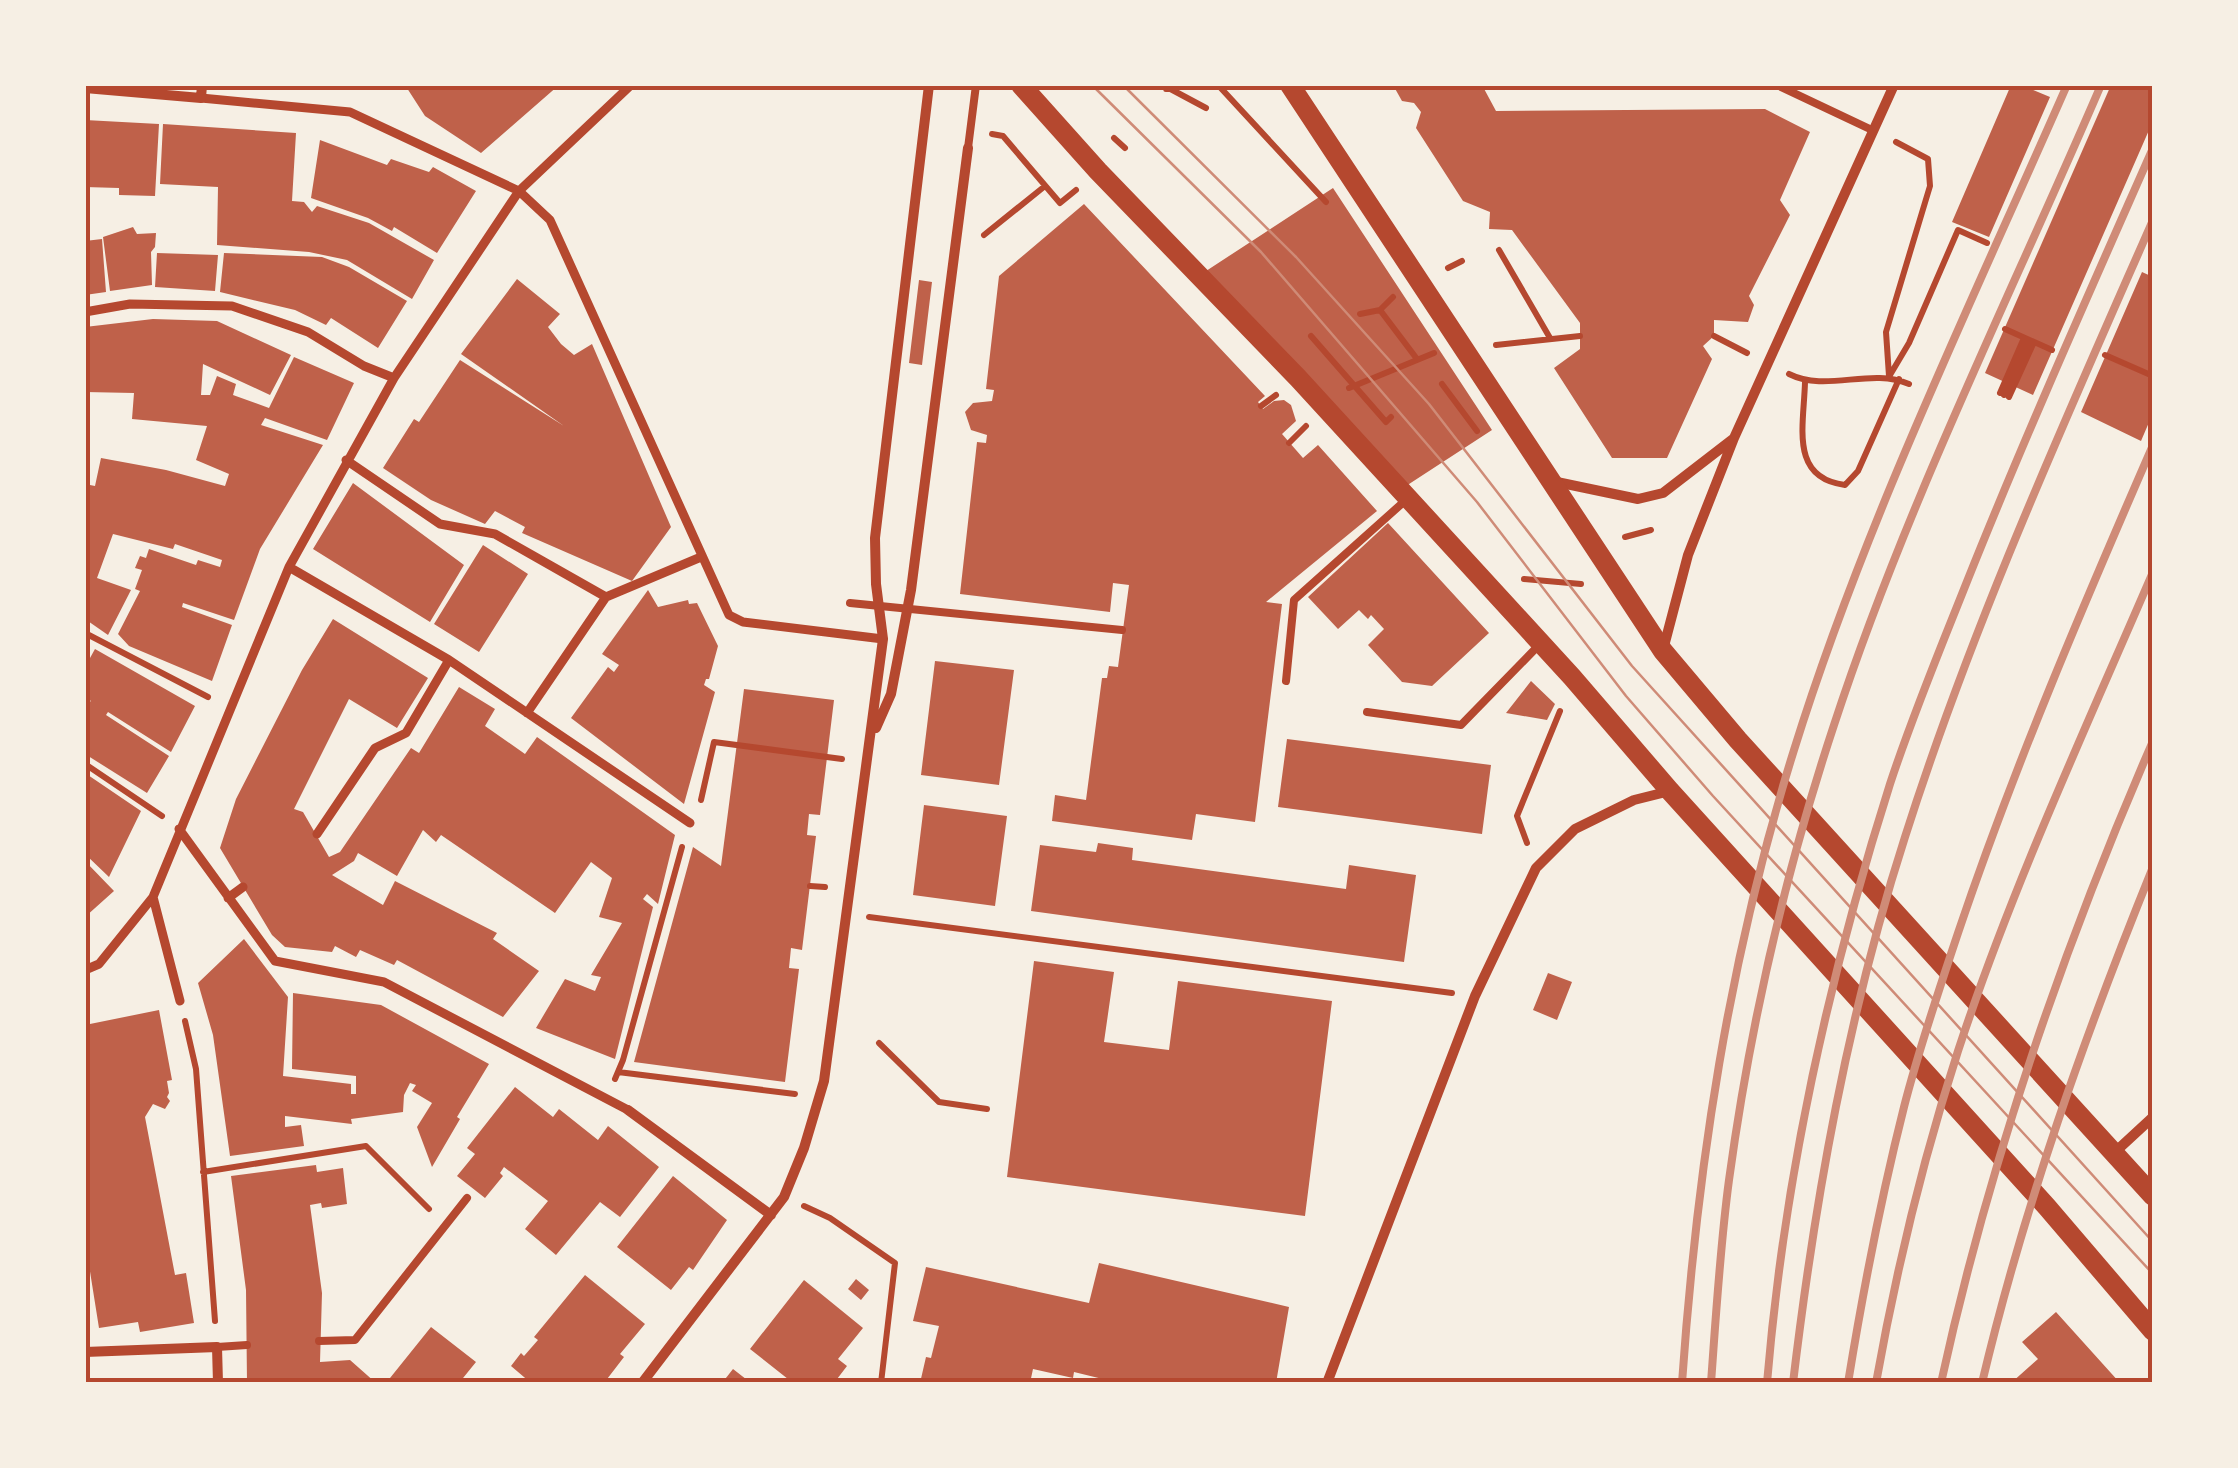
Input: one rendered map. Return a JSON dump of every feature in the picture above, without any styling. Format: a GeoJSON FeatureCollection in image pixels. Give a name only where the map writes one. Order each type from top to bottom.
{"type":"FeatureCollection","features":[{"type":"Feature","properties":{"kind":"main road"},"geometry":{"type":"LineString","coordinates":[[1022,85],[1572,677],[1670,791],[2047,1206],[2153,1331]]}},
{"type":"Feature","properties":{"kind":"main road"},"geometry":{"type":"LineString","coordinates":[[1290,85],[1473,349],[1552,481],[1663,651],[1738,740],[2153,1196]]}},
{"type":"Feature","properties":{"kind":"street"},"geometry":{"type":"LineString","coordinates":[[201,98],[202,85]]}},
{"type":"Feature","properties":{"kind":"street"},"geometry":{"type":"LineString","coordinates":[[85,970],[99,964],[153,897],[289,567],[394,378],[519,191],[632,85]]}},
{"type":"Feature","properties":{"kind":"street"},"geometry":{"type":"LineString","coordinates":[[642,1383],[784,1198],[820,1097],[832,1046],[883,639],[875,538],[930,85]]}},
{"type":"Feature","properties":{"kind":"street"},"geometry":{"type":"LineString","coordinates":[[1663,651],[1688,555],[1734,438],[1894,85]]}},
{"type":"Feature","properties":{"kind":"street"},"geometry":{"type":"LineString","coordinates":[[85,88],[350,112],[519,191],[550,220],[729,615],[743,622],[883,639]]}},
{"type":"Feature","properties":{"kind":"street"},"geometry":{"type":"LineString","coordinates":[[870,740],[891,694],[908,610],[968,148]]}},
{"type":"Feature","properties":{"kind":"street"},"geometry":{"type":"LineString","coordinates":[[85,312],[130,304],[232,306],[308,332],[364,366],[394,378]]}},
{"type":"Feature","properties":{"kind":"street"},"geometry":{"type":"LineString","coordinates":[[1552,481],[1638,499],[1663,493],[1734,438]]}},
{"type":"Feature","properties":{"kind":"street"},"geometry":{"type":"LineString","coordinates":[[346,460],[440,524],[495,534],[606,597]]}},
{"type":"Feature","properties":{"kind":"street"},"geometry":{"type":"LineString","coordinates":[[528,713],[606,597],[701,556]]}},
{"type":"Feature","properties":{"kind":"street"},"geometry":{"type":"LineString","coordinates":[[289,567],[449,660],[690,823]]}},
{"type":"Feature","properties":{"kind":"street"},"geometry":{"type":"LineString","coordinates":[[318,834],[375,748],[406,734],[449,660]]}},
{"type":"Feature","properties":{"kind":"street"},"geometry":{"type":"LineString","coordinates":[[1327,1383],[1475,996],[1536,868],[1575,829],[1623,805],[1670,791]]}},
{"type":"Feature","properties":{"kind":"street"},"geometry":{"type":"LineString","coordinates":[[180,829],[275,961],[384,982],[628,1110],[771,1215]]}},
{"type":"Feature","properties":{"kind":"street"},"geometry":{"type":"LineString","coordinates":[[228,898],[243,887]]}},
{"type":"Feature","properties":{"kind":"street"},"geometry":{"type":"LineString","coordinates":[[153,897],[180,1001]]}},
{"type":"Feature","properties":{"kind":"street"},"geometry":{"type":"LineString","coordinates":[[2113,1154],[2153,1117]]}},
{"type":"Feature","properties":{"kind":"street"},"geometry":{"type":"LineString","coordinates":[[85,1352],[217,1347],[218,1383]]}},
{"type":"Feature","properties":{"kind":"lane"},"geometry":{"type":"LineString","coordinates":[[968,148],[976,85]]}},
{"type":"Feature","properties":{"kind":"lane"},"geometry":{"type":"LineString","coordinates":[[1776,85],[1872,130]]}},
{"type":"Feature","properties":{"kind":"lane"},"geometry":{"type":"LineString","coordinates":[[1286,681],[1294,600],[1407,499]]}},
{"type":"Feature","properties":{"kind":"lane"},"geometry":{"type":"LineString","coordinates":[[850,603],[1122,630]]}},
{"type":"Feature","properties":{"kind":"lane"},"geometry":{"type":"LineString","coordinates":[[1367,712],[1461,725],[1540,644]]}},
{"type":"Feature","properties":{"kind":"lane"},"geometry":{"type":"LineString","coordinates":[[319,1342],[355,1340],[466,1198]]}},
{"type":"Feature","properties":{"kind":"lane"},"geometry":{"type":"LineString","coordinates":[[217,1347],[247,1346]]}},
{"type":"Feature","properties":{"kind":"path"},"geometry":{"type":"LineString","coordinates":[[1164,87],[1189,85]]}},
{"type":"Feature","properties":{"kind":"path"},"geometry":{"type":"LineString","coordinates":[[1218,85],[1314,185],[1332,210]]}},
{"type":"Feature","properties":{"kind":"path"},"geometry":{"type":"LineString","coordinates":[[1164,87],[1206,108]]}},
{"type":"Feature","properties":{"kind":"path"},"geometry":{"type":"LineString","coordinates":[[1872,130],[1928,160],[1930,186],[1886,332],[1890,376]]}},
{"type":"Feature","properties":{"kind":"path"},"geometry":{"type":"LineString","coordinates":[[992,134],[1003,136],[1060,203],[1081,186]]}},
{"type":"Feature","properties":{"kind":"path"},"geometry":{"type":"LineString","coordinates":[[981,237],[1045,186]]}},
{"type":"Feature","properties":{"kind":"path"},"geometry":{"type":"LineString","coordinates":[[1890,376],[1909,344],[1958,230],[1986,242]]}},
{"type":"Feature","properties":{"kind":"path"},"geometry":{"type":"LineString","coordinates":[[1498,250],[1550,338]]}},
{"type":"Feature","properties":{"kind":"path"},"geometry":{"type":"LineString","coordinates":[[1360,314],[1389,304],[1398,288]]}},
{"type":"Feature","properties":{"kind":"path"},"geometry":{"type":"LineString","coordinates":[[1380,310],[1417,359]]}},
{"type":"Feature","properties":{"kind":"path"},"geometry":{"type":"LineString","coordinates":[[2004,329],[2052,350]]}},
{"type":"Feature","properties":{"kind":"path"},"geometry":{"type":"LineString","coordinates":[[1311,336],[1386,422],[1391,417]]}},
{"type":"Feature","properties":{"kind":"path"},"geometry":{"type":"LineString","coordinates":[[1580,337],[1473,349],[1550,338],[1580,337]]}},
{"type":"Feature","properties":{"kind":"path"},"geometry":{"type":"LineString","coordinates":[[1713,338],[1768,364]]}},
{"type":"Feature","properties":{"kind":"path"},"geometry":{"type":"LineString","coordinates":[[2004,395],[2029,340]]}},
{"type":"Feature","properties":{"kind":"path"},"geometry":{"type":"LineString","coordinates":[[1344,390],[1417,359],[1444,352]]}},
{"type":"Feature","properties":{"kind":"path"},"geometry":{"type":"LineString","coordinates":[[2105,355],[2153,376]]}},
{"type":"Feature","properties":{"kind":"path"},"geometry":{"type":"LineString","coordinates":[[1821,382],[1890,376],[1909,384]]}},
{"type":"Feature","properties":{"kind":"path"},"geometry":{"type":"LineString","coordinates":[[1805,382],[1804,455],[1812,474],[1845,485],[1858,471],[1899,379]]}},
{"type":"Feature","properties":{"kind":"path"},"geometry":{"type":"LineString","coordinates":[[1261,406],[1277,394]]}},
{"type":"Feature","properties":{"kind":"path"},"geometry":{"type":"LineString","coordinates":[[1289,443],[1316,417]]}},
{"type":"Feature","properties":{"kind":"path"},"geometry":{"type":"LineString","coordinates":[[1638,499],[1651,530],[1688,555]]}},
{"type":"Feature","properties":{"kind":"path"},"geometry":{"type":"LineString","coordinates":[[1519,623],[1537,607],[1512,577],[1589,584],[1577,568]]}},
{"type":"Feature","properties":{"kind":"path"},"geometry":{"type":"LineString","coordinates":[[85,633],[184,687],[233,706]]}},
{"type":"Feature","properties":{"kind":"path"},"geometry":{"type":"LineString","coordinates":[[1536,868],[1517,816],[1572,677]]}},
{"type":"Feature","properties":{"kind":"path"},"geometry":{"type":"LineString","coordinates":[[699,808],[714,742],[827,757]]}},
{"type":"Feature","properties":{"kind":"path"},"geometry":{"type":"LineString","coordinates":[[85,764],[180,829]]}},
{"type":"Feature","properties":{"kind":"path"},"geometry":{"type":"LineString","coordinates":[[624,1060],[684,842]]}},
{"type":"Feature","properties":{"kind":"path"},"geometry":{"type":"LineString","coordinates":[[848,914],[1475,996]]}},
{"type":"Feature","properties":{"kind":"path"},"geometry":{"type":"LineString","coordinates":[[180,1001],[196,1070],[217,1347]]}},
{"type":"Feature","properties":{"kind":"path"},"geometry":{"type":"LineString","coordinates":[[878,1043],[939,1102],[987,1110]]}},
{"type":"Feature","properties":{"kind":"path"},"geometry":{"type":"LineString","coordinates":[[618,1072],[820,1097]]}},
{"type":"Feature","properties":{"kind":"path"},"geometry":{"type":"LineString","coordinates":[[718,1084],[720,1072]]}},
{"type":"Feature","properties":{"kind":"path"},"geometry":{"type":"LineString","coordinates":[[734,1086],[737,1075]]}},
{"type":"Feature","properties":{"kind":"path"},"geometry":{"type":"LineString","coordinates":[[204,1172],[366,1146],[445,1226]]}},
{"type":"Feature","properties":{"kind":"path"},"geometry":{"type":"LineString","coordinates":[[784,1198],[830,1218],[896,1263],[881,1383]]}},
{"type":"Feature","properties":{"kind":"building"},"geometry":{"type":"Polygon","coordinates":[[[405,85],[559,85],[481,153],[425,116],[405,85]]]}},
{"type":"Feature","properties":{"kind":"building"},"geometry":{"type":"Polygon","coordinates":[[[1393,85],[1482,85],[1496,111],[1765,109],[1810,132],[1780,200],[1790,215],[1749,296],[1754,305],[1748,322],[1714,320],[1714,336],[1703,346],[1712,359],[1667,458],[1612,458],[1554,368],[1580,349],[1580,323],[1512,230],[1489,229],[1490,212],[1463,201],[1416,128],[1421,112],[1414,103],[1402,101],[1393,85]]]}},
{"type":"Feature","properties":{"kind":"building"},"geometry":{"type":"Polygon","coordinates":[[[2011,85],[2050,97],[1989,237],[1952,222],[2011,85]]]}},
{"type":"Feature","properties":{"kind":"building"},"geometry":{"type":"Polygon","coordinates":[[[2111,85],[2153,85],[2153,121],[2033,395],[1985,373],[2111,85]]]}},
{"type":"Feature","properties":{"kind":"building"},"geometry":{"type":"Polygon","coordinates":[[[85,120],[159,124],[155,196],[119,195],[119,188],[85,187],[85,120]]]}},
{"type":"Feature","properties":{"kind":"building"},"geometry":{"type":"Polygon","coordinates":[[[163,124],[296,133],[292,201],[304,202],[312,212],[317,206],[369,223],[434,260],[412,299],[347,260],[309,252],[217,245],[218,187],[160,184],[163,124]]]}},
{"type":"Feature","properties":{"kind":"building"},"geometry":{"type":"Polygon","coordinates":[[[320,140],[387,165],[391,159],[429,172],[433,167],[476,191],[437,253],[394,227],[392,231],[311,198],[320,140]]]}},
{"type":"Feature","properties":{"kind":"building"},"geometry":{"type":"Polygon","coordinates":[[[1333,188],[1492,430],[1406,486],[1203,273],[1333,188]]]}},
{"type":"Feature","properties":{"kind":"building"},"geometry":{"type":"Polygon","coordinates":[[[1084,204],[1265,396],[1258,402],[1263,409],[1274,401],[1284,400],[1291,405],[1296,421],[1282,434],[1303,458],[1318,445],[1377,511],[1266,602],[1282,604],[1255,822],[1196,814],[1192,840],[1052,821],[1055,795],[1086,800],[1102,678],[1107,678],[1109,666],[1118,667],[1129,585],[1113,583],[1110,612],[960,594],[977,442],[986,443],[987,435],[971,430],[965,412],[973,403],[992,401],[994,390],[986,389],[999,276],[1084,204]]]}},
{"type":"Feature","properties":{"kind":"building"},"geometry":{"type":"Polygon","coordinates":[[[133,227],[137,234],[156,233],[151,252],[152,285],[110,291],[103,237],[133,227]]]}},
{"type":"Feature","properties":{"kind":"building"},"geometry":{"type":"Polygon","coordinates":[[[102,239],[106,292],[85,295],[85,241],[102,239]]]}},
{"type":"Feature","properties":{"kind":"building"},"geometry":{"type":"Polygon","coordinates":[[[157,253],[218,255],[215,291],[155,287],[157,253]]]}},
{"type":"Feature","properties":{"kind":"building"},"geometry":{"type":"Polygon","coordinates":[[[224,253],[322,257],[349,267],[407,301],[378,348],[331,318],[326,325],[295,310],[220,292],[224,253]]]}},
{"type":"Feature","properties":{"kind":"building"},"geometry":{"type":"Polygon","coordinates":[[[2142,272],[2153,277],[2153,413],[2141,441],[2081,412],[2142,272]]]}},
{"type":"Feature","properties":{"kind":"building"},"geometry":{"type":"Polygon","coordinates":[[[517,279],[560,314],[548,327],[561,344],[574,355],[592,344],[671,527],[632,581],[522,533],[525,527],[495,511],[485,524],[431,500],[383,468],[414,419],[419,422],[460,360],[564,426],[461,354],[517,279]]]}},
{"type":"Feature","properties":{"kind":"building"},"geometry":{"type":"Polygon","coordinates":[[[919,280],[932,282],[922,365],[909,363],[919,280]]]}},
{"type":"Feature","properties":{"kind":"building"},"geometry":{"type":"Polygon","coordinates":[[[153,319],[217,321],[291,355],[270,395],[203,364],[201,395],[210,395],[217,376],[236,384],[233,395],[269,408],[294,357],[354,383],[327,440],[265,418],[261,425],[323,445],[260,549],[234,620],[183,603],[182,607],[232,625],[212,681],[129,646],[118,634],[140,591],[135,589],[142,570],[135,568],[140,556],[146,558],[149,549],[196,565],[198,560],[220,567],[222,560],[175,544],[173,549],[113,534],[97,578],[131,590],[108,635],[85,619],[85,484],[95,486],[101,458],[225,486],[229,474],[196,460],[207,426],[132,419],[134,393],[85,392],[85,327],[153,319]]]}},
{"type":"Feature","properties":{"kind":"building"},"geometry":{"type":"Polygon","coordinates":[[[353,483],[464,565],[430,622],[313,549],[353,483]]]}},
{"type":"Feature","properties":{"kind":"building"},"geometry":{"type":"Polygon","coordinates":[[[1388,523],[1489,633],[1432,686],[1402,682],[1368,645],[1384,629],[1371,615],[1368,619],[1359,610],[1338,629],[1308,597],[1388,523]]]}},
{"type":"Feature","properties":{"kind":"building"},"geometry":{"type":"Polygon","coordinates":[[[483,545],[528,574],[479,652],[434,624],[483,545]]]}},
{"type":"Feature","properties":{"kind":"building"},"geometry":{"type":"Polygon","coordinates":[[[648,590],[658,607],[688,600],[689,604],[697,603],[718,646],[704,685],[715,692],[684,804],[571,718],[608,667],[614,672],[619,665],[602,654],[648,590]]]}},
{"type":"Feature","properties":{"kind":"building"},"geometry":{"type":"Polygon","coordinates":[[[333,619],[428,678],[397,728],[349,699],[294,809],[303,812],[329,857],[340,852],[411,748],[419,753],[459,687],[495,709],[485,726],[525,754],[537,737],[675,835],[658,904],[647,894],[643,899],[653,907],[615,1059],[536,1028],[565,979],[595,991],[601,977],[591,975],[622,923],[599,917],[612,878],[591,862],[555,913],[441,835],[436,842],[423,830],[397,876],[358,853],[354,861],[332,875],[383,905],[395,881],[497,933],[493,939],[539,971],[503,1017],[397,960],[394,965],[360,950],[356,957],[335,946],[332,952],[285,947],[272,935],[220,848],[236,799],[302,670],[333,619]]]}},
{"type":"Feature","properties":{"kind":"building"},"geometry":{"type":"Polygon","coordinates":[[[95,649],[195,706],[171,752],[108,712],[106,715],[169,756],[147,793],[85,754],[85,705],[91,701],[85,697],[85,655],[90,658],[95,649]]]}},
{"type":"Feature","properties":{"kind":"building"},"geometry":{"type":"Polygon","coordinates":[[[935,661],[1014,670],[999,785],[921,775],[935,661]]]}},
{"type":"Feature","properties":{"kind":"building"},"geometry":{"type":"Polygon","coordinates":[[[1531,681],[1555,704],[1547,720],[1506,713],[1531,681]]]}},
{"type":"Feature","properties":{"kind":"building"},"geometry":{"type":"Polygon","coordinates":[[[744,689],[834,700],[820,815],[809,814],[807,835],[816,836],[802,950],[791,948],[789,968],[799,969],[785,1082],[634,1062],[693,847],[721,866],[744,689]]]}},
{"type":"Feature","properties":{"kind":"building"},"geometry":{"type":"Polygon","coordinates":[[[1287,739],[1491,765],[1482,834],[1278,807],[1287,739]]]}},
{"type":"Feature","properties":{"kind":"building"},"geometry":{"type":"Polygon","coordinates":[[[85,773],[141,811],[109,877],[85,854],[85,773]]]}},
{"type":"Feature","properties":{"kind":"building"},"geometry":{"type":"Polygon","coordinates":[[[924,805],[1007,816],[995,906],[913,895],[924,805]]]}},
{"type":"Feature","properties":{"kind":"building"},"geometry":{"type":"Polygon","coordinates":[[[1098,843],[1133,848],[1132,860],[1346,889],[1349,865],[1416,875],[1404,962],[1031,911],[1040,845],[1096,852],[1098,843]]]}},
{"type":"Feature","properties":{"kind":"building"},"geometry":{"type":"Polygon","coordinates":[[[85,861],[114,891],[85,917],[85,861]]]}},
{"type":"Feature","properties":{"kind":"building"},"geometry":{"type":"Polygon","coordinates":[[[244,939],[288,997],[283,1076],[351,1084],[351,1094],[356,1094],[356,1076],[292,1069],[293,993],[381,1005],[489,1064],[432,1167],[417,1127],[432,1103],[412,1091],[416,1085],[410,1083],[404,1095],[403,1112],[351,1119],[352,1124],[285,1116],[285,1127],[301,1125],[304,1146],[230,1156],[213,1035],[198,983],[244,939]]]}},
{"type":"Feature","properties":{"kind":"building"},"geometry":{"type":"Polygon","coordinates":[[[1034,961],[1114,972],[1104,1042],[1169,1050],[1178,981],[1332,1001],[1305,1216],[1007,1177],[1034,961]]]}},
{"type":"Feature","properties":{"kind":"building"},"geometry":{"type":"Polygon","coordinates":[[[1548,973],[1572,982],[1557,1020],[1533,1010],[1548,973]]]}},
{"type":"Feature","properties":{"kind":"building"},"geometry":{"type":"Polygon","coordinates":[[[159,1010],[172,1080],[167,1081],[170,1101],[165,1109],[153,1104],[145,1117],[175,1275],[186,1273],[194,1323],[140,1332],[138,1322],[99,1328],[85,1240],[85,1025],[159,1010]]]}},
{"type":"Feature","properties":{"kind":"building"},"geometry":{"type":"Polygon","coordinates":[[[515,1087],[553,1117],[559,1109],[598,1140],[608,1126],[659,1167],[620,1217],[600,1202],[556,1255],[525,1229],[548,1201],[504,1167],[500,1173],[503,1176],[485,1198],[457,1176],[475,1154],[467,1148],[515,1087]]]}},
{"type":"Feature","properties":{"kind":"building"},"geometry":{"type":"Polygon","coordinates":[[[316,1165],[317,1172],[343,1168],[347,1204],[322,1208],[321,1203],[310,1205],[322,1293],[320,1362],[350,1360],[376,1383],[247,1383],[246,1290],[231,1176],[316,1165]]]}},
{"type":"Feature","properties":{"kind":"building"},"geometry":{"type":"Polygon","coordinates":[[[673,1176],[727,1220],[693,1270],[689,1267],[671,1290],[617,1247],[673,1176]]]}},
{"type":"Feature","properties":{"kind":"building"},"geometry":{"type":"Polygon","coordinates":[[[1099,1263],[1289,1307],[1276,1383],[1119,1383],[1074,1372],[1073,1378],[1033,1369],[1030,1383],[1009,1379],[1008,1383],[920,1383],[939,1326],[913,1321],[926,1267],[1089,1303],[1099,1263]]]}},
{"type":"Feature","properties":{"kind":"building"},"geometry":{"type":"Polygon","coordinates":[[[585,1275],[645,1324],[620,1354],[624,1357],[604,1383],[531,1383],[511,1366],[538,1340],[534,1337],[585,1275]]]}},
{"type":"Feature","properties":{"kind":"building"},"geometry":{"type":"Polygon","coordinates":[[[856,1279],[869,1290],[861,1300],[848,1289],[856,1279]]]}},
{"type":"Feature","properties":{"kind":"building"},"geometry":{"type":"Polygon","coordinates":[[[804,1280],[863,1328],[838,1359],[847,1366],[834,1383],[793,1383],[750,1349],[804,1280]]]}},
{"type":"Feature","properties":{"kind":"building"},"geometry":{"type":"Polygon","coordinates":[[[2056,1312],[2120,1383],[2011,1383],[2038,1359],[2022,1342],[2056,1312]]]}},
{"type":"Feature","properties":{"kind":"building"},"geometry":{"type":"Polygon","coordinates":[[[431,1327],[476,1362],[459,1383],[386,1383],[431,1327]]]}},
{"type":"Feature","properties":{"kind":"building"},"geometry":{"type":"Polygon","coordinates":[[[733,1369],[751,1383],[722,1383],[733,1369]]]}},
{"type":"Feature","properties":{"kind":"tram line"},"geometry":{"type":"LineString","coordinates":[[1092,85],[1261,252],[1477,502],[1626,696],[1713,796],[2153,1274]]}},
{"type":"Feature","properties":{"kind":"tram line"},"geometry":{"type":"LineString","coordinates":[[1123,85],[1296,257],[1429,404],[1632,666],[2153,1242]]}},
{"type":"Feature","properties":{"kind":"railway"},"geometry":{"type":"LineString","coordinates":[[1682,1383],[1697,1223],[1719,1064],[1751,906],[1794,750],[1886,497],[2067,85]]}},
{"type":"Feature","properties":{"kind":"railway"},"geometry":{"type":"LineString","coordinates":[[1711,1383],[1726,1205],[1747,1065],[1771,950],[1816,781],[1893,562],[2101,85]]}},
{"type":"Feature","properties":{"kind":"railway"},"geometry":{"type":"LineString","coordinates":[[1767,1383],[1785,1230],[1812,1080],[1847,931],[1890,784],[1990,525],[2153,148]]}},
{"type":"Feature","properties":{"kind":"railway"},"geometry":{"type":"LineString","coordinates":[[1793,1383],[1836,1107],[1867,971],[1905,837],[1989,603],[2153,220]]}},
{"type":"Feature","properties":{"kind":"railway"},"geometry":{"type":"LineString","coordinates":[[1848,1383],[1888,1176],[1937,998],[2026,748],[2153,445]]}},
{"type":"Feature","properties":{"kind":"railway"},"geometry":{"type":"LineString","coordinates":[[1876,1383],[1911,1216],[1958,1051],[2026,869],[2153,572]]}},
{"type":"Feature","properties":{"kind":"railway"},"geometry":{"type":"LineString","coordinates":[[1941,1383],[1982,1219],[2031,1057],[2089,898],[2153,741]]}},
{"type":"Feature","properties":{"kind":"railway"},"geometry":{"type":"LineString","coordinates":[[1982,1383],[2017,1251],[2058,1122],[2153,867]]}}]}
